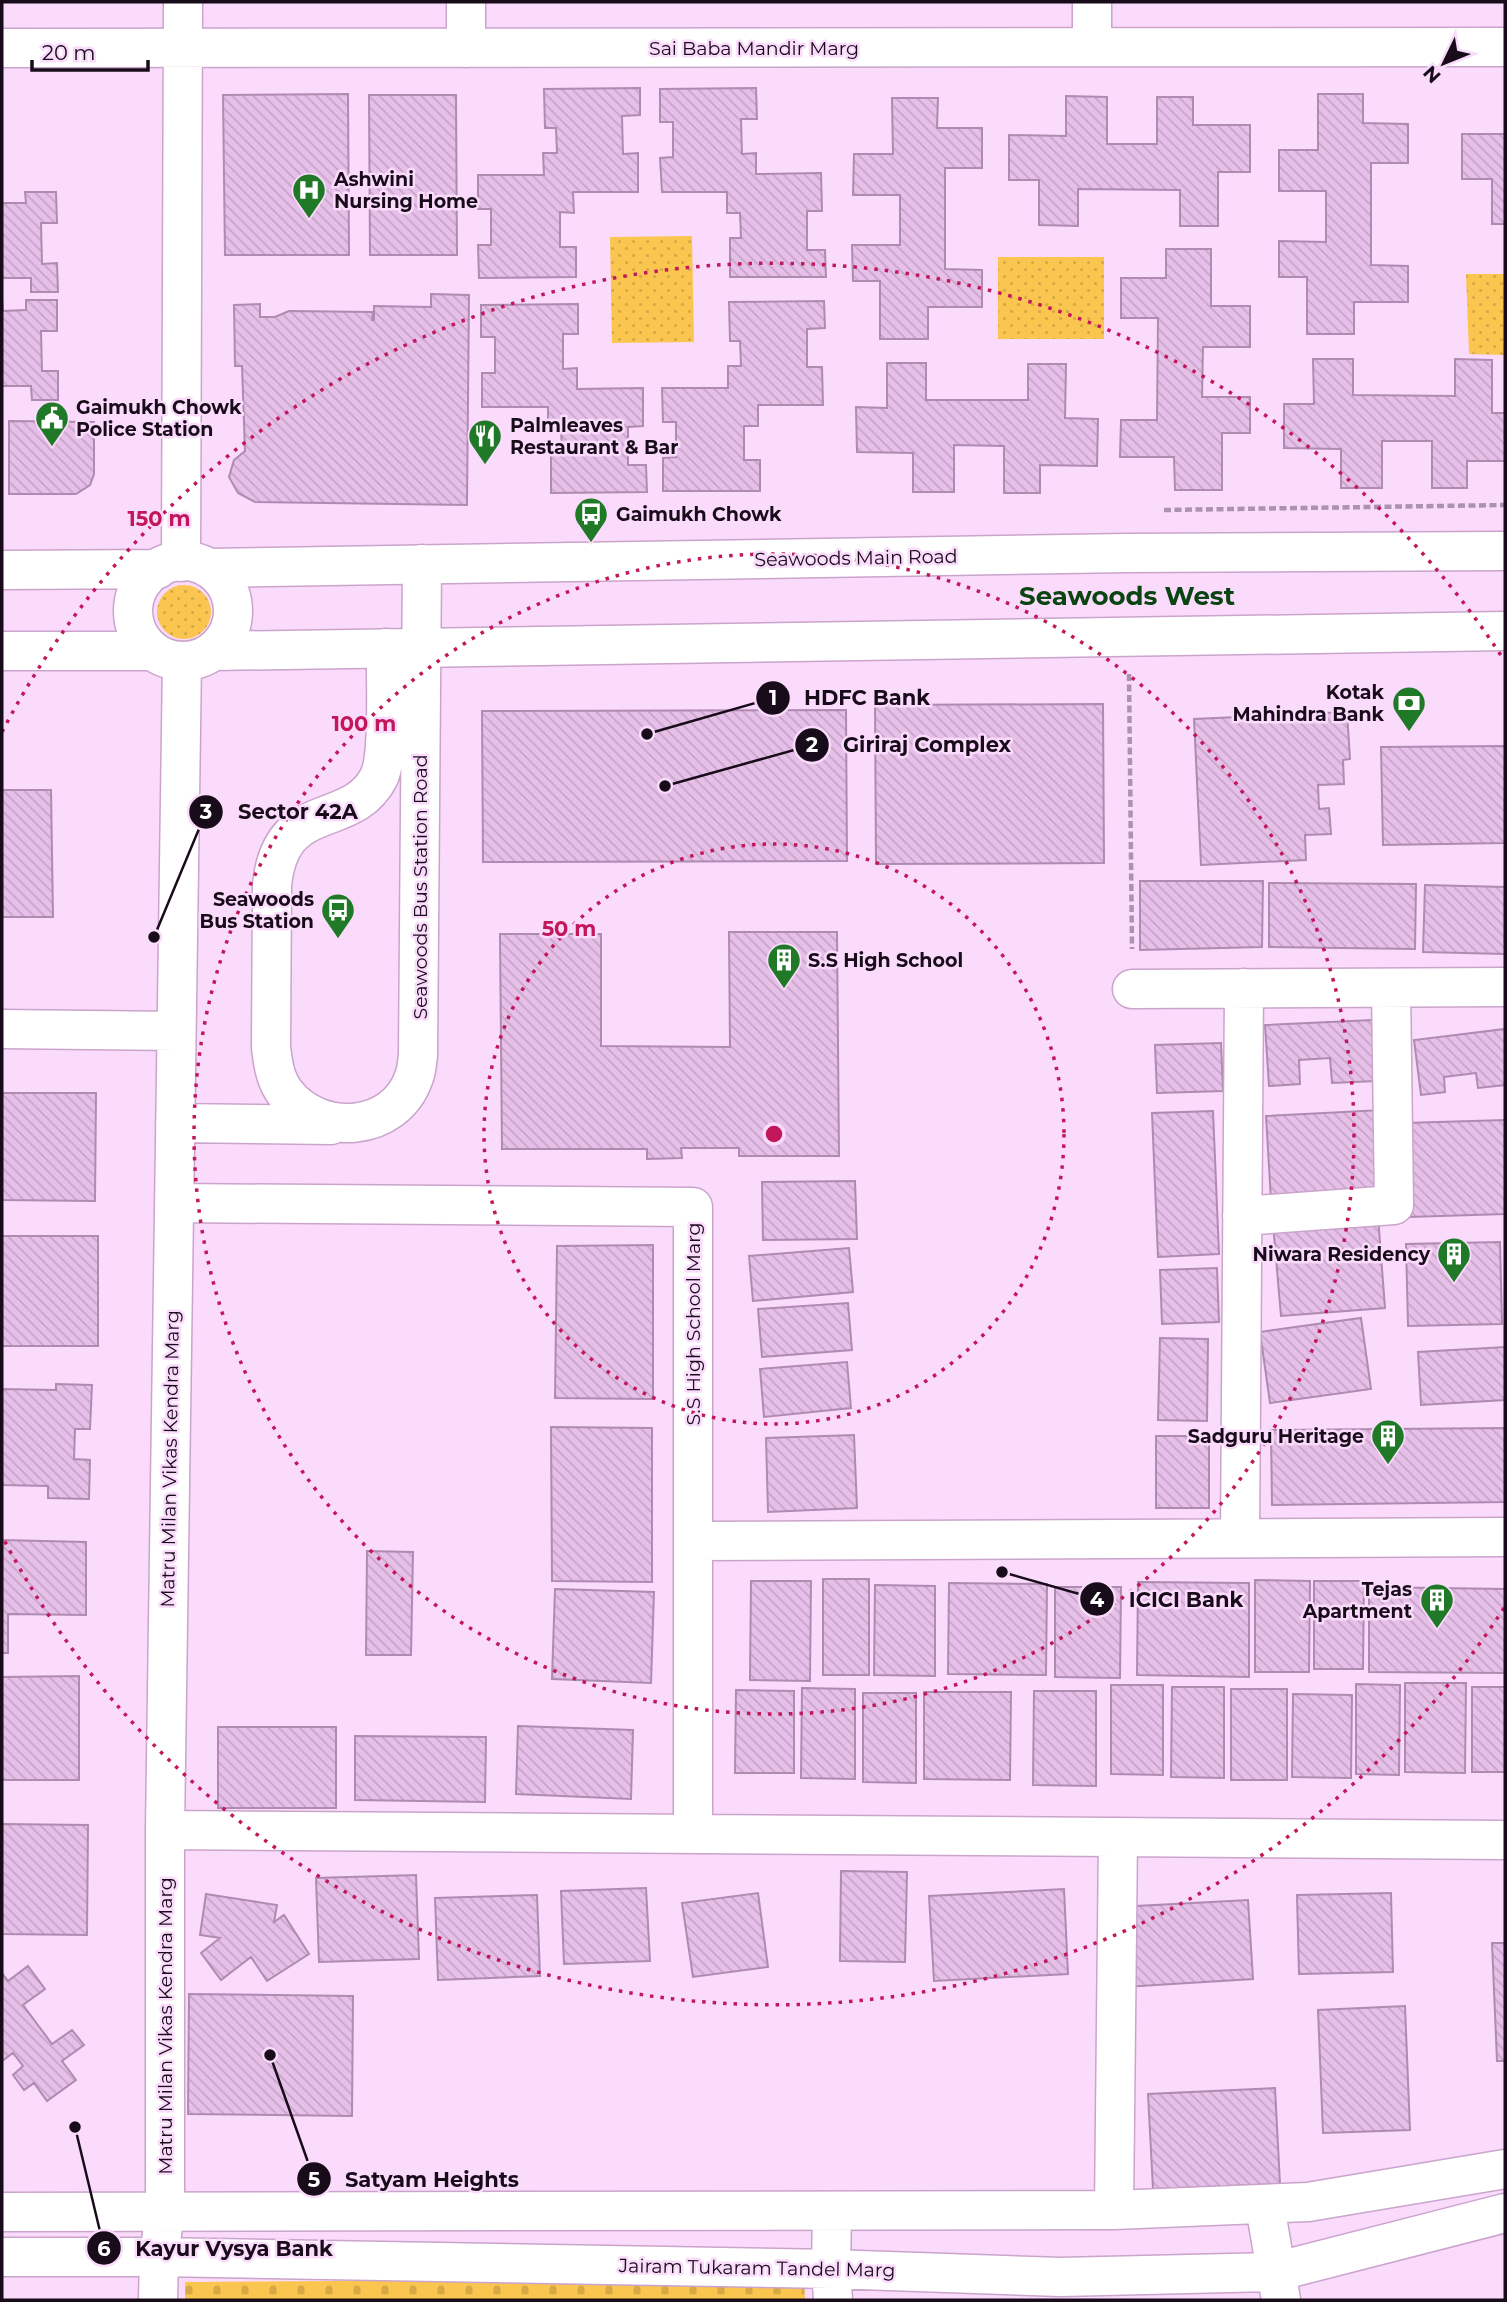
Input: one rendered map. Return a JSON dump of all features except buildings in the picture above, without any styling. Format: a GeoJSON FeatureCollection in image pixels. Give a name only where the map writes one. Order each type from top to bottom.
{"type":"FeatureCollection","features":[{"type":"Feature","properties":{"kind":"street"},"geometry":{"type":"LineString","coordinates":[[182,566],[183,2]]}},
{"type":"Feature","properties":{"kind":"street"},"geometry":{"type":"LineString","coordinates":[[466,2],[466,48]]}},
{"type":"Feature","properties":{"kind":"street"},"geometry":{"type":"LineString","coordinates":[[1092,2],[1092,47]]}},
{"type":"Feature","properties":{"kind":"street","name":"Sai Baba Mandir Marg"},"geometry":{"type":"LineString","coordinates":[[2,48],[1505,47]]}},
{"type":"Feature","properties":{"kind":"street","name":"Seawoods Main Road"},"geometry":{"type":"LineString","coordinates":[[2,570],[1140,553],[1505,551]]}},
{"type":"Feature","properties":{"kind":"street","name":"Seawoods Bus Station Road"},"geometry":{"type":"LineString","coordinates":[[344,1125],[321,1120],[300,1109],[284,1092],[274,1071],[271,1047],[273,873],[281,851],[294,832],[314,818],[358,803],[377,780],[384,759],[422,564]]}},
{"type":"Feature","properties":{"kind":"street"},"geometry":{"type":"LineString","coordinates":[[182,566],[225,584],[233,608],[229,632],[183,654],[139,634],[134,612],[138,591],[146,578],[182,566]]}},
{"type":"Feature","properties":{"kind":"street"},"geometry":{"type":"LineString","coordinates":[[2,651],[183,654],[404,648],[1505,631]]}},
{"type":"Feature","properties":{"kind":"street","name":"Seawoods Bus Station Road"},"geometry":{"type":"LineString","coordinates":[[175,1123],[344,1125],[366,1122],[395,1105],[403,1097],[414,1077],[418,1055],[404,648]]}},
{"type":"Feature","properties":{"kind":"street","name":"Matru Milan Vikas Kendra Marg"},"geometry":{"type":"LineString","coordinates":[[158,2300],[159,2257],[165,2211],[165,1830],[183,654]]}},
{"type":"Feature","properties":{"kind":"street"},"geometry":{"type":"LineString","coordinates":[[1132,989],[1505,987]]}},
{"type":"Feature","properties":{"kind":"street"},"geometry":{"type":"LineString","coordinates":[[1240,1538],[1244,988]]}},
{"type":"Feature","properties":{"kind":"street"},"geometry":{"type":"LineString","coordinates":[[1242,1216],[1394,1205],[1391,988]]}},
{"type":"Feature","properties":{"kind":"street"},"geometry":{"type":"LineString","coordinates":[[2,1029],[176,1031]]}},
{"type":"Feature","properties":{"kind":"street","name":"S.S High School Marg"},"geometry":{"type":"LineString","coordinates":[[174,1203],[693,1207],[693,1834]]}},
{"type":"Feature","properties":{"kind":"street"},"geometry":{"type":"LineString","coordinates":[[693,1541],[1505,1537]]}},
{"type":"Feature","properties":{"kind":"street"},"geometry":{"type":"LineString","coordinates":[[165,1830],[1505,1840]]}},
{"type":"Feature","properties":{"kind":"street"},"geometry":{"type":"LineString","coordinates":[[1114,2210],[1118,1837]]}},
{"type":"Feature","properties":{"kind":"street"},"geometry":{"type":"LineString","coordinates":[[2,2212],[1114,2210],[1265,2206],[1308,2202],[1505,2169]]}},
{"type":"Feature","properties":{"kind":"street"},"geometry":{"type":"LineString","coordinates":[[1265,2206],[1278,2286]]}},
{"type":"Feature","properties":{"kind":"street"},"geometry":{"type":"LineString","coordinates":[[832,2211],[832,2285]]}},
{"type":"Feature","properties":{"kind":"street","name":"Jairam Tukaram Tandel Marg"},"geometry":{"type":"LineString","coordinates":[[2,2257],[159,2257],[832,2285],[1060,2288],[1278,2286],[1505,2213]]}},
{"type":"Feature","properties":{"kind":"path"},"geometry":{"type":"LineString","coordinates":[[1128,637],[1132,989]]}},
{"type":"Feature","properties":{"kind":"green space"},"geometry":{"type":"Polygon","coordinates":[[[692,236],[694,342],[612,343],[610,237],[692,236]]]}},
{"type":"Feature","properties":{"kind":"green space"},"geometry":{"type":"Polygon","coordinates":[[[998,257],[1104,257],[1104,339],[998,339],[998,257]]]}},
{"type":"Feature","properties":{"kind":"green space"},"geometry":{"type":"Polygon","coordinates":[[[1466,274],[1505,274],[1505,355],[1469,354],[1466,274]]]}},
{"type":"Feature","properties":{"kind":"green space"},"geometry":{"type":"Polygon","coordinates":[[[184,585],[203,593],[211,612],[203,631],[184,639],[165,631],[157,612],[165,593],[184,585]]]}},
{"type":"Feature","properties":{"kind":"green space"},"geometry":{"type":"Polygon","coordinates":[[[804,2278],[805,2300],[185,2300],[185,2282],[804,2278]]]}},
{"type":"Feature","properties":{"kind":"place","name":"Ashwini Nursing Home"},"geometry":{"type":"Point","coordinates":[309,220]}},
{"type":"Feature","properties":{"kind":"place","name":"Gaimukh Chowk Police Station"},"geometry":{"type":"Point","coordinates":[52,448]}},
{"type":"Feature","properties":{"kind":"place","name":"Palmleaves Restaurant & Bar"},"geometry":{"type":"Point","coordinates":[485,466]}},
{"type":"Feature","properties":{"kind":"place","name":"Gaimukh Chowk"},"geometry":{"type":"Point","coordinates":[591,544]}},
{"type":"Feature","properties":{"kind":"place","name":"Kotak Mahindra Bank"},"geometry":{"type":"Point","coordinates":[1409,733]}},
{"type":"Feature","properties":{"kind":"place","name":"HDFC Bank"},"geometry":{"type":"Point","coordinates":[647,734]}},
{"type":"Feature","properties":{"kind":"place","name":"Giriraj Complex"},"geometry":{"type":"Point","coordinates":[665,786]}},
{"type":"Feature","properties":{"kind":"place","name":"Sector 42A"},"geometry":{"type":"Point","coordinates":[154,937]}},
{"type":"Feature","properties":{"kind":"place","name":"Seawoods Bus Station"},"geometry":{"type":"Point","coordinates":[338,940]}},
{"type":"Feature","properties":{"kind":"place","name":"S.S High School"},"geometry":{"type":"Point","coordinates":[784,990]}},
{"type":"Feature","properties":{"kind":"place","name":"Niwara Residency"},"geometry":{"type":"Point","coordinates":[1454,1284]}},
{"type":"Feature","properties":{"kind":"place","name":"Sadguru Heritage"},"geometry":{"type":"Point","coordinates":[1388,1466]}},
{"type":"Feature","properties":{"kind":"place","name":"ICICI Bank"},"geometry":{"type":"Point","coordinates":[1002,1572]}},
{"type":"Feature","properties":{"kind":"place","name":"Tejas Apartment"},"geometry":{"type":"Point","coordinates":[1437,1630]}},
{"type":"Feature","properties":{"kind":"place","name":"Satyam Heights"},"geometry":{"type":"Point","coordinates":[270,2055]}},
{"type":"Feature","properties":{"kind":"place","name":"Kayur Vysya Bank"},"geometry":{"type":"Point","coordinates":[75,2127]}},
{"type":"Feature","properties":{"kind":"district","name":"Seawoods West"},"geometry":{"type":"Point","coordinates":[1127,596]}}]}
